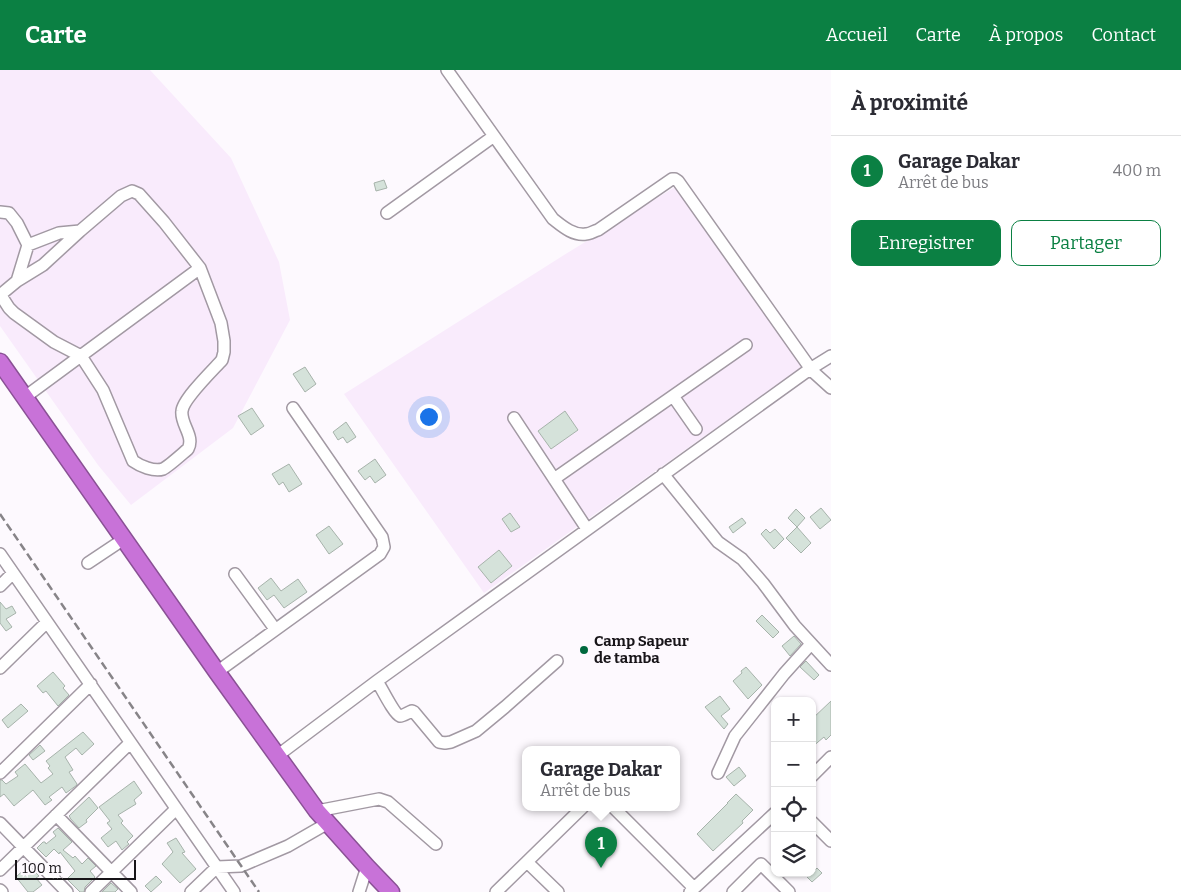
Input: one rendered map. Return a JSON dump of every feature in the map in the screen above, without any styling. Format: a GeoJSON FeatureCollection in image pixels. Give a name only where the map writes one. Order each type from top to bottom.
{"type":"FeatureCollection","features":[{"type":"Feature","properties":{"kind":"highway"},"geometry":{"type":"LineString","coordinates":[[0,362],[217,672],[322,817],[391,892]]}},
{"type":"Feature","properties":{"kind":"street"},"geometry":{"type":"LineString","coordinates":[[447,70],[553,219],[575,233],[586,234],[598,230],[672,179],[678,181],[810,369],[831,388]]}},
{"type":"Feature","properties":{"kind":"street"},"geometry":{"type":"LineString","coordinates":[[387,213],[494,136]]}},
{"type":"Feature","properties":{"kind":"street"},"geometry":{"type":"LineString","coordinates":[[132,191],[139,194],[164,222],[200,268],[221,323],[224,352],[222,360],[185,402],[182,411],[190,440],[188,449],[164,469],[152,469],[138,465],[133,461],[103,390],[81,356],[54,342],[14,313],[8,308],[0,294],[43,265],[121,196],[132,191]]}},
{"type":"Feature","properties":{"kind":"street"},"geometry":{"type":"LineString","coordinates":[[0,212],[9,213],[17,223],[28,245],[17,281]]}},
{"type":"Feature","properties":{"kind":"street"},"geometry":{"type":"LineString","coordinates":[[28,245],[59,233],[80,231]]}},
{"type":"Feature","properties":{"kind":"street"},"geometry":{"type":"LineString","coordinates":[[25,397],[200,268]]}},
{"type":"Feature","properties":{"kind":"street"},"geometry":{"type":"LineString","coordinates":[[554,479],[746,346]]}},
{"type":"Feature","properties":{"kind":"street"},"geometry":{"type":"LineString","coordinates":[[277,756],[377,681],[663,474],[831,356]]}},
{"type":"Feature","properties":{"kind":"street"},"geometry":{"type":"LineString","coordinates":[[673,396],[696,429]]}},
{"type":"Feature","properties":{"kind":"street"},"geometry":{"type":"LineString","coordinates":[[217,672],[380,554],[384,547],[382,537],[293,408]]}},
{"type":"Feature","properties":{"kind":"street"},"geometry":{"type":"LineString","coordinates":[[514,418],[587,529]]}},
{"type":"Feature","properties":{"kind":"street"},"geometry":{"type":"LineString","coordinates":[[663,474],[718,542],[742,559],[763,583],[795,626],[831,665]]}},
{"type":"Feature","properties":{"kind":"street"},"geometry":{"type":"LineString","coordinates":[[88,563],[124,539]]}},
{"type":"Feature","properties":{"kind":"street"},"geometry":{"type":"LineString","coordinates":[[0,554],[234,892]]}},
{"type":"Feature","properties":{"kind":"street"},"geometry":{"type":"LineString","coordinates":[[0,586],[13,573]]}},
{"type":"Feature","properties":{"kind":"street"},"geometry":{"type":"LineString","coordinates":[[235,574],[275,629]]}},
{"type":"Feature","properties":{"kind":"street"},"geometry":{"type":"LineString","coordinates":[[0,668],[47,622]]}},
{"type":"Feature","properties":{"kind":"street"},"geometry":{"type":"LineString","coordinates":[[718,773],[735,736],[784,674],[811,644]]}},
{"type":"Feature","properties":{"kind":"street"},"geometry":{"type":"LineString","coordinates":[[377,681],[400,716],[412,711],[414,712],[439,742],[445,743],[476,730],[505,707],[557,660]]}},
{"type":"Feature","properties":{"kind":"street"},"geometry":{"type":"LineString","coordinates":[[0,773],[91,684]]}},
{"type":"Feature","properties":{"kind":"street"},"geometry":{"type":"LineString","coordinates":[[0,870],[130,743]]}},
{"type":"Feature","properties":{"kind":"street"},"geometry":{"type":"LineString","coordinates":[[816,772],[831,757]]}},
{"type":"Feature","properties":{"kind":"street"},"geometry":{"type":"LineString","coordinates":[[191,892],[217,867],[241,866],[288,846],[322,817],[380,799],[388,802],[436,844]]}},
{"type":"Feature","properties":{"kind":"street"},"geometry":{"type":"LineString","coordinates":[[90,892],[176,808]]}},
{"type":"Feature","properties":{"kind":"street"},"geometry":{"type":"LineString","coordinates":[[496,892],[579,811]]}},
{"type":"Feature","properties":{"kind":"street"},"geometry":{"type":"LineString","coordinates":[[617,811],[692,890],[771,817]]}},
{"type":"Feature","properties":{"kind":"street"},"geometry":{"type":"LineString","coordinates":[[56,815],[131,892]]}},
{"type":"Feature","properties":{"kind":"street"},"geometry":{"type":"LineString","coordinates":[[0,823],[67,892]]}},
{"type":"Feature","properties":{"kind":"street"},"geometry":{"type":"LineString","coordinates":[[816,826],[831,841]]}},
{"type":"Feature","properties":{"kind":"street"},"geometry":{"type":"LineString","coordinates":[[527,862],[558,892]]}},
{"type":"Feature","properties":{"kind":"street"},"geometry":{"type":"LineString","coordinates":[[733,892],[762,864],[789,892]]}},
{"type":"Feature","properties":{"kind":"street"},"geometry":{"type":"LineString","coordinates":[[358,892],[367,867]]}},
{"type":"Feature","properties":{"kind":"shaded area"},"geometry":{"type":"Polygon","coordinates":[[[0,70],[150,70],[231,158],[279,262],[290,320],[233,428],[131,505],[98,465],[0,326],[0,70]]]}},
{"type":"Feature","properties":{"kind":"shaded area"},"geometry":{"type":"Polygon","coordinates":[[[675,187],[803,366],[484,593],[344,394],[675,187]]]}},
{"type":"Feature","properties":{"kind":"building"},"geometry":{"type":"Polygon","coordinates":[[[384,180],[387,188],[376,191],[374,183],[384,180]]]}},
{"type":"Feature","properties":{"kind":"building"},"geometry":{"type":"Polygon","coordinates":[[[305,367],[316,384],[305,392],[293,374],[305,367]]]}},
{"type":"Feature","properties":{"kind":"building"},"geometry":{"type":"Polygon","coordinates":[[[252,408],[264,426],[251,435],[238,416],[252,408]]]}},
{"type":"Feature","properties":{"kind":"building"},"geometry":{"type":"Polygon","coordinates":[[[565,411],[578,430],[551,449],[538,431],[565,411]]]}},
{"type":"Feature","properties":{"kind":"building"},"geometry":{"type":"Polygon","coordinates":[[[346,422],[356,437],[347,443],[343,437],[338,440],[333,432],[346,422]]]}},
{"type":"Feature","properties":{"kind":"building"},"geometry":{"type":"Polygon","coordinates":[[[375,459],[386,475],[375,483],[370,476],[365,480],[358,471],[375,459]]]}},
{"type":"Feature","properties":{"kind":"building"},"geometry":{"type":"Polygon","coordinates":[[[289,464],[302,484],[289,492],[283,482],[279,485],[272,474],[289,464]]]}},
{"type":"Feature","properties":{"kind":"building"},"geometry":{"type":"Polygon","coordinates":[[[821,508],[831,520],[820,529],[810,517],[821,508]]]}},
{"type":"Feature","properties":{"kind":"building"},"geometry":{"type":"Polygon","coordinates":[[[796,509],[805,518],[797,527],[788,518],[796,509]]]}},
{"type":"Feature","properties":{"kind":"building"},"geometry":{"type":"Polygon","coordinates":[[[510,513],[520,527],[511,532],[502,519],[510,513]]]}},
{"type":"Feature","properties":{"kind":"building"},"geometry":{"type":"Polygon","coordinates":[[[742,518],[746,523],[733,533],[729,527],[742,518]]]}},
{"type":"Feature","properties":{"kind":"building"},"geometry":{"type":"Polygon","coordinates":[[[329,526],[343,544],[329,554],[316,535],[329,526]]]}},
{"type":"Feature","properties":{"kind":"building"},"geometry":{"type":"Polygon","coordinates":[[[797,527],[811,543],[801,553],[786,538],[797,527]]]}},
{"type":"Feature","properties":{"kind":"building"},"geometry":{"type":"Polygon","coordinates":[[[766,529],[770,533],[775,529],[784,539],[774,549],[761,534],[766,529]]]}},
{"type":"Feature","properties":{"kind":"building"},"geometry":{"type":"Polygon","coordinates":[[[499,550],[512,566],[491,583],[478,567],[499,550]]]}},
{"type":"Feature","properties":{"kind":"building"},"geometry":{"type":"Polygon","coordinates":[[[271,578],[281,591],[298,579],[307,592],[284,608],[274,595],[267,600],[258,588],[271,578]]]}},
{"type":"Feature","properties":{"kind":"building"},"geometry":{"type":"Polygon","coordinates":[[[0,602],[6,609],[12,606],[16,613],[6,619],[12,627],[6,631],[0,623],[0,602]]]}},
{"type":"Feature","properties":{"kind":"building"},"geometry":{"type":"Polygon","coordinates":[[[762,615],[779,632],[773,638],[756,621],[762,615]]]}},
{"type":"Feature","properties":{"kind":"building"},"geometry":{"type":"Polygon","coordinates":[[[794,636],[801,644],[790,656],[782,646],[794,636]]]}},
{"type":"Feature","properties":{"kind":"building"},"geometry":{"type":"Polygon","coordinates":[[[806,661],[819,675],[814,680],[800,667],[806,661]]]}},
{"type":"Feature","properties":{"kind":"building"},"geometry":{"type":"Polygon","coordinates":[[[746,667],[762,685],[748,699],[733,681],[746,667]]]}},
{"type":"Feature","properties":{"kind":"building"},"geometry":{"type":"Polygon","coordinates":[[[53,672],[65,686],[63,688],[69,695],[58,706],[46,691],[43,693],[37,686],[53,672]]]}},
{"type":"Feature","properties":{"kind":"building"},"geometry":{"type":"Polygon","coordinates":[[[720,696],[730,709],[721,716],[728,724],[724,729],[705,707],[720,696]]]}},
{"type":"Feature","properties":{"kind":"building"},"geometry":{"type":"Polygon","coordinates":[[[831,701],[831,735],[826,740],[824,737],[816,744],[816,742],[816,715],[831,701]]]}},
{"type":"Feature","properties":{"kind":"building"},"geometry":{"type":"Polygon","coordinates":[[[21,704],[28,711],[8,728],[2,720],[21,704]]]}},
{"type":"Feature","properties":{"kind":"building"},"geometry":{"type":"Polygon","coordinates":[[[83,732],[94,744],[82,755],[76,748],[65,757],[73,770],[69,772],[77,785],[66,793],[62,787],[49,797],[52,800],[45,805],[33,790],[14,806],[4,794],[0,797],[0,780],[6,784],[18,776],[15,772],[25,764],[41,783],[53,774],[48,768],[50,766],[46,761],[83,732]]]}},
{"type":"Feature","properties":{"kind":"building"},"geometry":{"type":"Polygon","coordinates":[[[40,745],[45,751],[33,760],[29,755],[40,745]]]}},
{"type":"Feature","properties":{"kind":"building"},"geometry":{"type":"Polygon","coordinates":[[[739,767],[746,776],[734,786],[726,777],[739,767]]]}},
{"type":"Feature","properties":{"kind":"building"},"geometry":{"type":"Polygon","coordinates":[[[134,781],[142,793],[134,800],[136,804],[118,815],[123,821],[121,823],[133,836],[127,842],[129,844],[122,850],[116,841],[108,847],[101,838],[112,829],[107,823],[110,821],[99,807],[134,781]]]}},
{"type":"Feature","properties":{"kind":"building"},"geometry":{"type":"Polygon","coordinates":[[[736,794],[753,810],[742,821],[743,823],[713,851],[697,834],[736,794]]]}},
{"type":"Feature","properties":{"kind":"building"},"geometry":{"type":"Polygon","coordinates":[[[89,797],[98,808],[86,820],[87,822],[79,828],[69,816],[89,797]]]}},
{"type":"Feature","properties":{"kind":"building"},"geometry":{"type":"Polygon","coordinates":[[[58,828],[72,842],[63,850],[73,858],[75,856],[82,864],[88,858],[96,866],[90,871],[95,877],[85,887],[84,892],[80,892],[67,879],[75,871],[60,852],[59,854],[54,849],[46,857],[37,848],[43,842],[46,844],[56,836],[53,832],[58,828]]]}},
{"type":"Feature","properties":{"kind":"building"},"geometry":{"type":"Polygon","coordinates":[[[176,838],[185,852],[182,853],[196,869],[180,883],[162,864],[173,852],[167,843],[176,838]]]}},
{"type":"Feature","properties":{"kind":"building"},"geometry":{"type":"Polygon","coordinates":[[[29,865],[39,876],[36,878],[42,885],[33,892],[28,892],[16,877],[29,865]]]}},
{"type":"Feature","properties":{"kind":"building"},"geometry":{"type":"Polygon","coordinates":[[[816,869],[822,873],[812,882],[807,877],[816,877],[816,869]]]}},
{"type":"Feature","properties":{"kind":"building"},"geometry":{"type":"Polygon","coordinates":[[[156,876],[162,882],[151,892],[145,886],[156,876]]]}},
{"type":"Feature","properties":{"kind":"building"},"geometry":{"type":"Polygon","coordinates":[[[111,883],[118,889],[115,892],[102,892],[111,883]]]}},
{"type":"Feature","properties":{"kind":"railway"},"geometry":{"type":"LineString","coordinates":[[0,514],[259,892]]}},
{"type":"Feature","properties":{"kind":"place","name":"Camp Sapeur de tamba"},"geometry":{"type":"Point","coordinates":[584,650]}},
{"type":"Feature","properties":{"kind":"place","name":"Garage Dakar"},"geometry":{"type":"Point","coordinates":[601,868]}}]}
